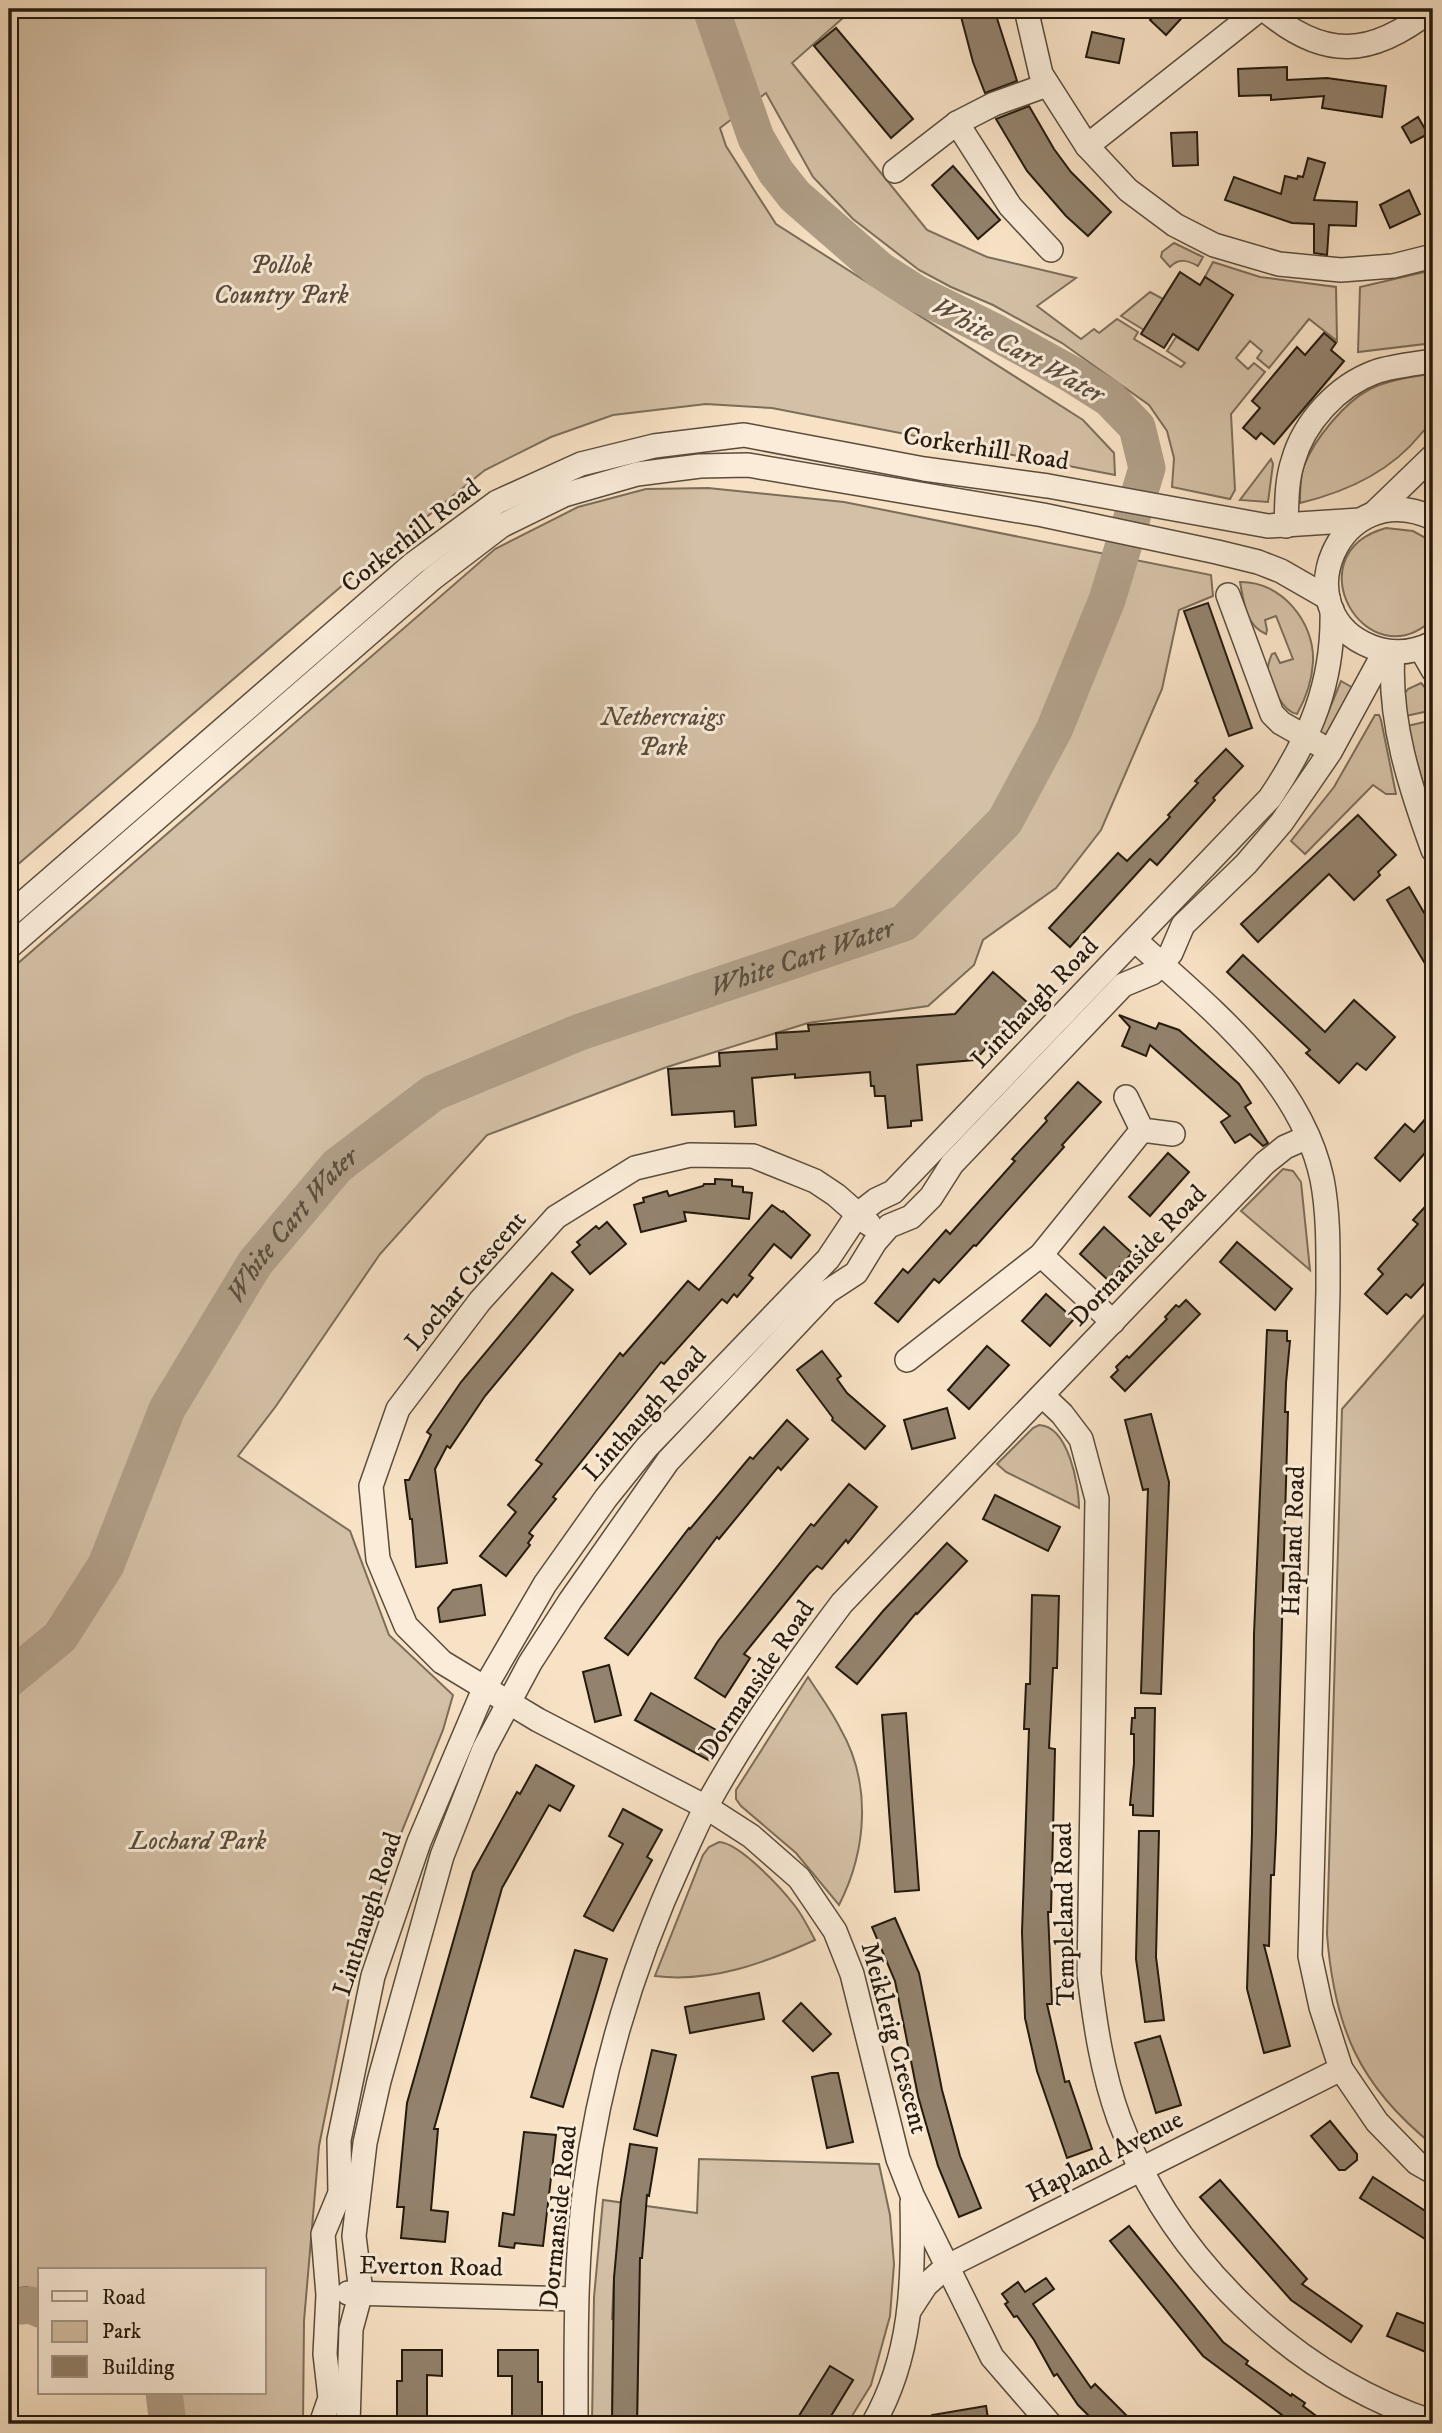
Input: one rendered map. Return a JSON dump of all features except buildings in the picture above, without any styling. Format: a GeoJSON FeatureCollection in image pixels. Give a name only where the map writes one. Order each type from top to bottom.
{"type":"FeatureCollection","features":[{"type":"Feature","properties":{"kind":"street"},"geometry":{"type":"LineString","coordinates":[[1026,9],[1041,74],[1087,146],[1128,190],[1175,225],[1214,245],[1279,264],[1341,270],[1393,266],[1433,256]]}},
{"type":"Feature","properties":{"kind":"street"},"geometry":{"type":"LineString","coordinates":[[1087,146],[1262,9],[1307,38],[1342,47],[1378,42],[1395,36],[1432,9]]}},
{"type":"Feature","properties":{"kind":"street"},"geometry":{"type":"LineString","coordinates":[[895,171],[957,123],[994,104],[1047,85]]}},
{"type":"Feature","properties":{"kind":"street"},"geometry":{"type":"LineString","coordinates":[[957,123],[1010,206],[1051,250]]}},
{"type":"Feature","properties":{"kind":"street"},"geometry":{"type":"LineString","coordinates":[[1286,526],[1287,491],[1293,460],[1305,432],[1329,402],[1347,387],[1377,372],[1433,361]]}},
{"type":"Feature","properties":{"kind":"street","name":"Corkerhill Road"},"geometry":{"type":"LineString","coordinates":[[9,915],[413,564],[497,502],[581,464],[654,446],[744,435],[924,469],[1048,486],[1268,526],[1367,516],[1395,509],[1433,518]]}},
{"type":"Feature","properties":{"kind":"street","name":"Linthaugh Road"},"geometry":{"type":"LineString","coordinates":[[321,2424],[330,2398],[326,2354],[328,2295],[323,2234],[340,2193],[339,2140],[373,1976],[419,1842],[484,1689],[545,1584],[606,1498],[647,1447],[828,1259],[858,1214],[876,1200],[893,1192],[1270,798],[1307,738],[1328,676],[1333,641],[1326,572],[1331,553],[1347,530],[1367,516],[1433,456]]}},
{"type":"Feature","properties":{"kind":"street","name":"Corkerhill Road"},"geometry":{"type":"LineString","coordinates":[[9,947],[433,578],[501,526],[564,495],[637,474],[700,466],[748,465],[1043,515],[1258,562],[1281,571],[1330,604]]}},
{"type":"Feature","properties":{"kind":"street"},"geometry":{"type":"LineString","coordinates":[[1137,535],[1144,504]]}},
{"type":"Feature","properties":{"kind":"street"},"geometry":{"type":"LineString","coordinates":[[1228,595],[1272,715],[1330,751]]}},
{"type":"Feature","properties":{"kind":"street"},"geometry":{"type":"LineString","coordinates":[[1330,604],[1346,630],[1359,641],[1389,652],[1427,646],[1433,670]]}},
{"type":"Feature","properties":{"kind":"street"},"geometry":{"type":"LineString","coordinates":[[1389,652],[1396,721],[1415,798],[1433,850]]}},
{"type":"Feature","properties":{"kind":"street","name":"Linthaugh Road"},"geometry":{"type":"LineString","coordinates":[[348,2424],[351,2329],[361,2292],[354,2236],[365,2143],[379,2081],[442,1856],[484,1749],[530,1663],[668,1461],[827,1292],[856,1273],[881,1234],[889,1226],[911,1217],[931,1197],[952,1164],[1123,985],[1152,973],[1161,964],[1171,953],[1183,925],[1246,864],[1283,822],[1330,751],[1389,652]]}},
{"type":"Feature","properties":{"kind":"street","name":"Hapland Road"},"geometry":{"type":"LineString","coordinates":[[1135,940],[1231,1029],[1279,1085],[1308,1137],[1322,1179],[1328,1255],[1310,1956],[1321,2007],[1340,2069],[1377,2122],[1417,2163],[1433,2172]]}},
{"type":"Feature","properties":{"kind":"street"},"geometry":{"type":"LineString","coordinates":[[1126,1097],[1142,1130]]}},
{"type":"Feature","properties":{"kind":"street"},"geometry":{"type":"LineString","coordinates":[[1142,1130],[1173,1134]]}},
{"type":"Feature","properties":{"kind":"street"},"geometry":{"type":"LineString","coordinates":[[907,1360],[1041,1255],[1142,1130]]}},
{"type":"Feature","properties":{"kind":"street","name":"Dormanside Road"},"geometry":{"type":"LineString","coordinates":[[576,2424],[576,2299],[585,2187],[602,2090],[634,1978],[667,1892],[706,1807],[769,1705],[842,1603],[1265,1163],[1285,1147],[1308,1137]]}},
{"type":"Feature","properties":{"kind":"street","name":"Lochar Crescent"},"geometry":{"type":"LineString","coordinates":[[484,1689],[442,1662],[406,1626],[378,1559],[371,1486],[398,1409],[480,1301],[556,1217],[635,1168],[690,1155],[753,1156],[784,1167],[815,1181],[881,1234]]}},
{"type":"Feature","properties":{"kind":"street"},"geometry":{"type":"LineString","coordinates":[[1041,1255],[1113,1322]]}},
{"type":"Feature","properties":{"kind":"street","name":"Templeland Road"},"geometry":{"type":"LineString","coordinates":[[1043,1396],[1062,1414],[1081,1439],[1097,1499],[1089,1974],[1098,2046],[1119,2119],[1141,2171],[1185,2241],[1241,2304],[1291,2348],[1346,2384],[1401,2411],[1433,2422]]}},
{"type":"Feature","properties":{"kind":"street","name":"Meiklerig Crescent"},"geometry":{"type":"LineString","coordinates":[[484,1689],[706,1807],[751,1836],[799,1878],[835,1931],[852,1974],[898,2159],[912,2195],[992,2357],[1050,2424]]}},
{"type":"Feature","properties":{"kind":"street","name":"Hapland Avenue"},"geometry":{"type":"LineString","coordinates":[[909,2311],[926,2285],[946,2267],[1340,2069]]}},
{"type":"Feature","properties":{"kind":"street"},"geometry":{"type":"LineString","coordinates":[[873,2424],[885,2404],[901,2359],[914,2256],[912,2195]]}},
{"type":"Feature","properties":{"kind":"street","name":"Everton Road"},"geometry":{"type":"LineString","coordinates":[[328,2295],[361,2292],[576,2299]]}},
{"type":"Feature","properties":{"kind":"green space","name":"Pollok Country Park"},"geometry":{"type":"Polygon","coordinates":[[[9,9],[853,9],[792,63],[927,230],[987,257],[1076,278],[1037,306],[1081,339],[1094,329],[1099,333],[1117,319],[1138,332],[1134,339],[1181,367],[1185,363],[1167,351],[1176,337],[1198,350],[1233,295],[1205,277],[1213,262],[1260,277],[1336,287],[1337,341],[1309,319],[1269,368],[1257,358],[1262,351],[1250,341],[1236,358],[1248,369],[1254,363],[1265,372],[1231,414],[1235,490],[1230,499],[1172,487],[1174,458],[1167,431],[1149,405],[1062,343],[993,305],[919,270],[853,219],[813,177],[766,93],[720,128],[726,146],[776,224],[1083,420],[1114,453],[1115,475],[772,408],[706,404],[613,415],[551,437],[485,470],[358,572],[9,872],[9,9]]]}},
{"type":"Feature","properties":{"kind":"green space"},"geometry":{"type":"Polygon","coordinates":[[[1174,243],[1203,257],[1198,266],[1183,261],[1170,267],[1161,257],[1162,252],[1174,243]]]}},
{"type":"Feature","properties":{"kind":"green space"},"geometry":{"type":"Polygon","coordinates":[[[1433,270],[1433,343],[1358,352],[1360,287],[1433,270]]]}},
{"type":"Feature","properties":{"kind":"green space"},"geometry":{"type":"Polygon","coordinates":[[[1150,292],[1163,299],[1144,330],[1121,316],[1150,292]]]}},
{"type":"Feature","properties":{"kind":"green space"},"geometry":{"type":"Polygon","coordinates":[[[1433,374],[1433,418],[1408,448],[1366,479],[1334,493],[1300,503],[1304,466],[1315,444],[1341,412],[1360,395],[1377,386],[1433,374]]]}},
{"type":"Feature","properties":{"kind":"green space"},"geometry":{"type":"Polygon","coordinates":[[[1271,459],[1273,464],[1268,502],[1240,500],[1271,459]]]}},
{"type":"Feature","properties":{"kind":"green space"},"geometry":{"type":"Polygon","coordinates":[[[708,488],[844,502],[1211,575],[1213,596],[1179,610],[1162,689],[1101,830],[1056,888],[983,940],[974,965],[928,1006],[808,1023],[667,1067],[487,1135],[380,1254],[276,1406],[238,1456],[350,1531],[389,1635],[453,1695],[443,1730],[389,1863],[351,1987],[319,2146],[304,2321],[303,2424],[184,2424],[178,2394],[266,2394],[266,2268],[38,2268],[38,2291],[27,2287],[9,2289],[9,971],[495,549],[578,507],[646,489],[708,488]]]}},
{"type":"Feature","properties":{"kind":"green space"},"geometry":{"type":"Polygon","coordinates":[[[1386,528],[1413,531],[1433,542],[1433,619],[1408,634],[1385,635],[1364,625],[1350,607],[1342,585],[1344,562],[1358,542],[1386,528]]]}},
{"type":"Feature","properties":{"kind":"green space"},"geometry":{"type":"Polygon","coordinates":[[[1240,582],[1269,588],[1282,596],[1302,619],[1308,632],[1313,662],[1308,689],[1297,714],[1287,708],[1278,697],[1268,671],[1272,654],[1275,653],[1280,663],[1293,659],[1276,616],[1265,620],[1266,634],[1259,630],[1244,605],[1240,582]]]}},
{"type":"Feature","properties":{"kind":"green space"},"geometry":{"type":"Polygon","coordinates":[[[1341,681],[1355,689],[1324,737],[1320,732],[1341,681]]]}},
{"type":"Feature","properties":{"kind":"green space"},"geometry":{"type":"Polygon","coordinates":[[[1421,683],[1428,691],[1433,710],[1406,716],[1405,693],[1421,683]]]}},
{"type":"Feature","properties":{"kind":"green space"},"geometry":{"type":"Polygon","coordinates":[[[1375,715],[1379,715],[1381,720],[1396,794],[1386,794],[1373,785],[1305,854],[1291,841],[1334,787],[1375,715]]]}},
{"type":"Feature","properties":{"kind":"green space"},"geometry":{"type":"Polygon","coordinates":[[[1433,720],[1433,820],[1407,726],[1433,720]]]}},
{"type":"Feature","properties":{"kind":"green space"},"geometry":{"type":"Polygon","coordinates":[[[1283,1169],[1293,1171],[1301,1182],[1310,1270],[1241,1211],[1283,1169]]]}},
{"type":"Feature","properties":{"kind":"green space"},"geometry":{"type":"Polygon","coordinates":[[[1433,1305],[1433,2145],[1386,2100],[1355,2052],[1336,1998],[1327,1934],[1342,1409],[1433,1305]]]}},
{"type":"Feature","properties":{"kind":"green space"},"geometry":{"type":"Polygon","coordinates":[[[1039,1425],[1049,1428],[1064,1445],[1074,1471],[1079,1508],[1006,1472],[997,1464],[1039,1425]]]}},
{"type":"Feature","properties":{"kind":"green space"},"geometry":{"type":"Polygon","coordinates":[[[808,1677],[833,1715],[850,1749],[861,1794],[860,1839],[848,1884],[839,1905],[796,1853],[736,1799],[736,1790],[808,1677]]]}},
{"type":"Feature","properties":{"kind":"green space"},"geometry":{"type":"Polygon","coordinates":[[[719,1842],[738,1850],[771,1879],[798,1910],[815,1940],[757,1963],[717,1974],[697,1977],[655,1976],[703,1855],[709,1847],[719,1842]]]}},
{"type":"Feature","properties":{"kind":"green space"},"geometry":{"type":"Polygon","coordinates":[[[699,2159],[879,2164],[890,2215],[894,2264],[890,2316],[871,2385],[847,2424],[826,2424],[853,2380],[830,2366],[794,2424],[637,2424],[638,2345],[613,2345],[612,2424],[592,2424],[594,2297],[603,2200],[697,2213],[699,2159]],[[614,2278],[612,2319],[638,2321],[614,2278]]]}},
{"type":"Feature","properties":{"kind":"waterway","name":"White Cart Water"},"geometry":{"type":"LineString","coordinates":[[9,1679],[60,1637],[106,1565],[167,1409],[255,1263],[337,1166],[433,1093],[580,1032],[904,923],[1005,821],[1054,730],[1107,600],[1147,468],[1137,427],[1109,398],[1071,374],[916,293],[880,270],[795,196],[776,172],[756,138],[711,9]]}},
{"type":"Feature","properties":{"kind":"waterway","name":"White Cart Water"},"geometry":{"type":"LineString","coordinates":[[9,2307],[31,2305],[38,2308]]}},
{"type":"Feature","properties":{"kind":"waterway","name":"White Cart Water"},"geometry":{"type":"LineString","coordinates":[[164,2394],[168,2424]]}},
{"type":"Feature","properties":{"kind":"park label","name":"Nethercraigs Park"},"geometry":{"type":"Point","coordinates":[663,732]}},
{"type":"Feature","properties":{"kind":"park label","name":"Lochard Park"},"geometry":{"type":"Point","coordinates":[198,1841]}}]}
